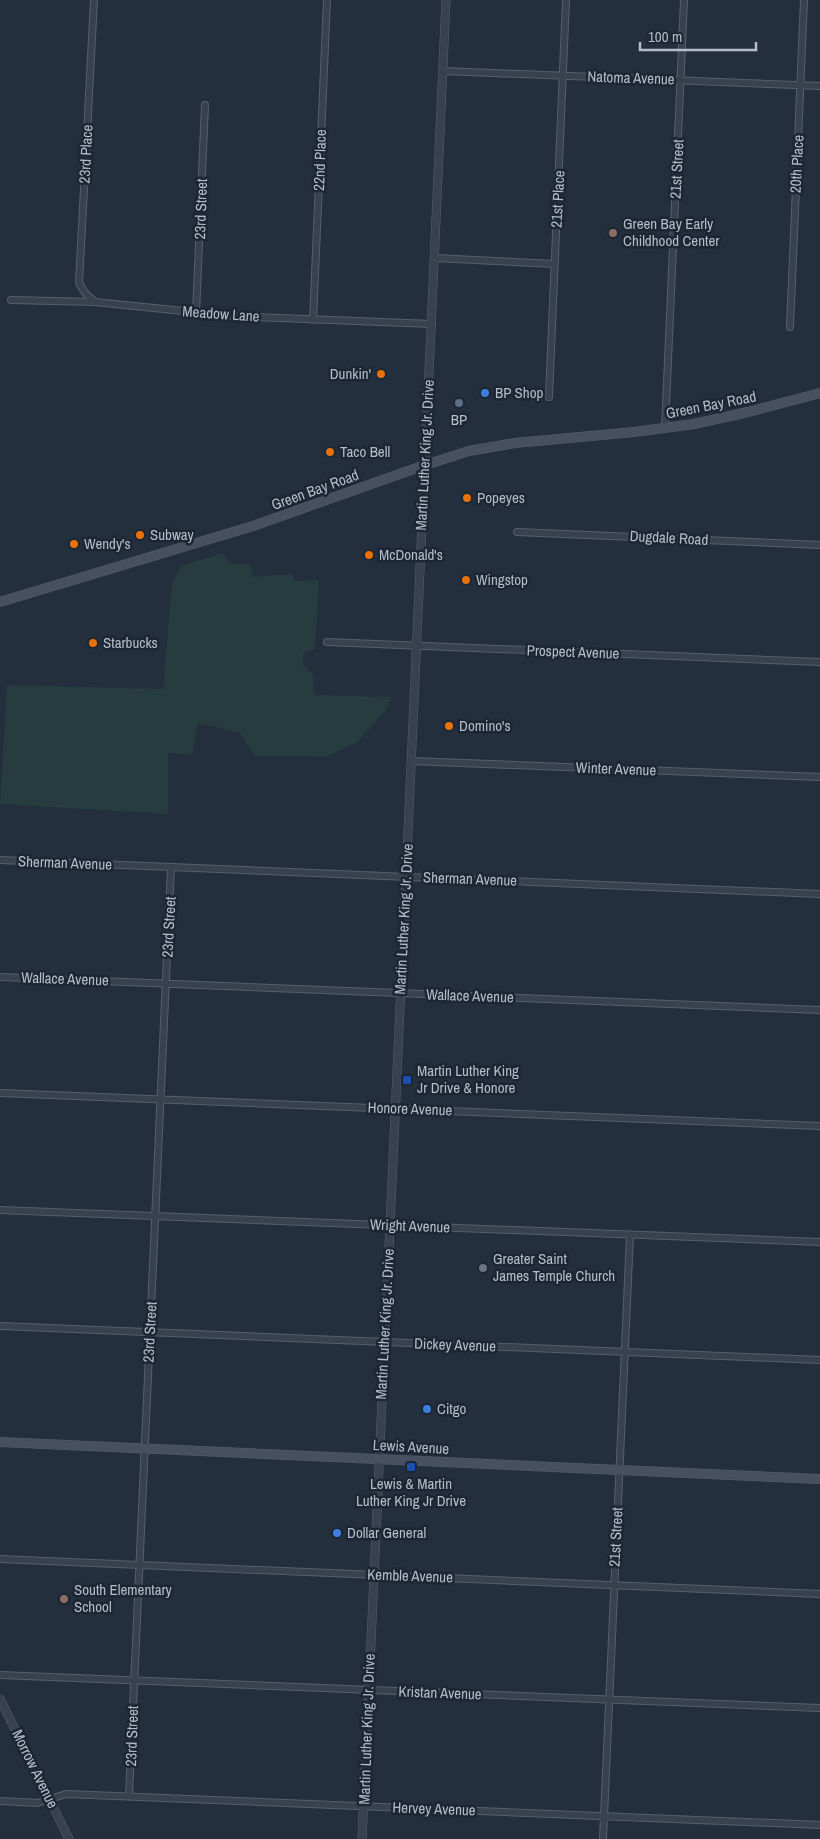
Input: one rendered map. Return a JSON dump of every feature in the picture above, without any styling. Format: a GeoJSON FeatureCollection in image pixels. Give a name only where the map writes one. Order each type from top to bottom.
{"type":"FeatureCollection","features":[{"type":"Feature","properties":{"kind":"main road","name":"Green Bay Road"},"geometry":{"type":"LineString","coordinates":[[0,602],[253,526],[469,451],[515,442],[665,428],[724,418],[820,393]]}},
{"type":"Feature","properties":{"kind":"main road","name":"Lewis Avenue"},"geometry":{"type":"LineString","coordinates":[[0,1442],[820,1478]]}},
{"type":"Feature","properties":{"kind":"street","name":"23rd Place"},"geometry":{"type":"LineString","coordinates":[[94,0],[79,283],[85,293],[95,302]]}},
{"type":"Feature","properties":{"kind":"street","name":"22nd Place"},"geometry":{"type":"LineString","coordinates":[[313,320],[327,0]]}},
{"type":"Feature","properties":{"kind":"street","name":"Martin Luther King Jr. Drive"},"geometry":{"type":"LineString","coordinates":[[362,1839],[446,0]]}},
{"type":"Feature","properties":{"kind":"street","name":"21st Place"},"geometry":{"type":"LineString","coordinates":[[549,398],[566,0]]}},
{"type":"Feature","properties":{"kind":"street","name":"21st Street"},"geometry":{"type":"LineString","coordinates":[[665,428],[684,0]]}},
{"type":"Feature","properties":{"kind":"street","name":"20th Place"},"geometry":{"type":"LineString","coordinates":[[790,327],[804,0]]}},
{"type":"Feature","properties":{"kind":"street","name":"Natoma Avenue"},"geometry":{"type":"LineString","coordinates":[[443,71],[820,86]]}},
{"type":"Feature","properties":{"kind":"street","name":"23rd Street"},"geometry":{"type":"LineString","coordinates":[[196,313],[205,105]]}},
{"type":"Feature","properties":{"kind":"street"},"geometry":{"type":"LineString","coordinates":[[435,258],[555,264]]}},
{"type":"Feature","properties":{"kind":"street","name":"Meadow Lane"},"geometry":{"type":"LineString","coordinates":[[11,300],[95,302],[196,313],[313,320],[432,324]]}},
{"type":"Feature","properties":{"kind":"street","name":"Dugdale Road"},"geometry":{"type":"LineString","coordinates":[[517,532],[820,545]]}},
{"type":"Feature","properties":{"kind":"street","name":"Prospect Avenue"},"geometry":{"type":"LineString","coordinates":[[327,642],[820,662]]}},
{"type":"Feature","properties":{"kind":"street","name":"Winter Avenue"},"geometry":{"type":"LineString","coordinates":[[411,761],[820,777]]}},
{"type":"Feature","properties":{"kind":"street","name":"Sherman Avenue"},"geometry":{"type":"LineString","coordinates":[[0,860],[820,894]]}},
{"type":"Feature","properties":{"kind":"street","name":"23rd Street"},"geometry":{"type":"LineString","coordinates":[[129,1796],[171,867]]}},
{"type":"Feature","properties":{"kind":"street","name":"Wallace Avenue"},"geometry":{"type":"LineString","coordinates":[[0,977],[820,1010]]}},
{"type":"Feature","properties":{"kind":"street","name":"Honore Avenue"},"geometry":{"type":"LineString","coordinates":[[0,1093],[820,1126]]}},
{"type":"Feature","properties":{"kind":"street","name":"Wright Avenue"},"geometry":{"type":"LineString","coordinates":[[0,1210],[820,1242]]}},
{"type":"Feature","properties":{"kind":"street","name":"21st Street"},"geometry":{"type":"LineString","coordinates":[[603,1839],[630,1235]]}},
{"type":"Feature","properties":{"kind":"street","name":"Dickey Avenue"},"geometry":{"type":"LineString","coordinates":[[0,1326],[820,1360]]}},
{"type":"Feature","properties":{"kind":"street","name":"Kemble Avenue"},"geometry":{"type":"LineString","coordinates":[[0,1559],[820,1594]]}},
{"type":"Feature","properties":{"kind":"street","name":"Kristan Avenue"},"geometry":{"type":"LineString","coordinates":[[0,1675],[820,1708]]}},
{"type":"Feature","properties":{"kind":"street","name":"Morrow Avenue"},"geometry":{"type":"LineString","coordinates":[[0,1699],[69,1839]]}},
{"type":"Feature","properties":{"kind":"street","name":"Hervey Avenue"},"geometry":{"type":"LineString","coordinates":[[0,1801],[36,1803],[66,1794],[820,1825]]}},
{"type":"Feature","properties":{"kind":"green space"},"geometry":{"type":"Polygon","coordinates":[[[223,553],[229,563],[250,564],[254,577],[291,574],[295,581],[319,580],[315,649],[303,653],[303,665],[313,675],[314,695],[391,697],[386,710],[356,743],[325,757],[255,756],[239,732],[198,723],[192,755],[168,753],[168,814],[0,804],[7,685],[163,689],[172,584],[181,566],[223,553]]]}},
{"type":"Feature","properties":{"kind":"place","name":"Green Bay Early Childhood Center"},"geometry":{"type":"Point","coordinates":[613,233]}},
{"type":"Feature","properties":{"kind":"place","name":"Dunkin'"},"geometry":{"type":"Point","coordinates":[381,374]}},
{"type":"Feature","properties":{"kind":"place","name":"BP Shop"},"geometry":{"type":"Point","coordinates":[485,393]}},
{"type":"Feature","properties":{"kind":"place","name":"BP"},"geometry":{"type":"Point","coordinates":[459,403]}},
{"type":"Feature","properties":{"kind":"place","name":"Taco Bell"},"geometry":{"type":"Point","coordinates":[330,452]}},
{"type":"Feature","properties":{"kind":"place","name":"Popeyes"},"geometry":{"type":"Point","coordinates":[467,498]}},
{"type":"Feature","properties":{"kind":"place","name":"Subway"},"geometry":{"type":"Point","coordinates":[140,535]}},
{"type":"Feature","properties":{"kind":"place","name":"Wendy's"},"geometry":{"type":"Point","coordinates":[74,544]}},
{"type":"Feature","properties":{"kind":"place","name":"McDonald's"},"geometry":{"type":"Point","coordinates":[369,555]}},
{"type":"Feature","properties":{"kind":"place","name":"Wingstop"},"geometry":{"type":"Point","coordinates":[466,580]}},
{"type":"Feature","properties":{"kind":"place","name":"Starbucks"},"geometry":{"type":"Point","coordinates":[93,643]}},
{"type":"Feature","properties":{"kind":"place","name":"Domino's"},"geometry":{"type":"Point","coordinates":[449,726]}},
{"type":"Feature","properties":{"kind":"place","name":"Martin Luther King Jr Drive & Honore"},"geometry":{"type":"Point","coordinates":[407,1080]}},
{"type":"Feature","properties":{"kind":"place","name":"Greater Saint James Temple Church"},"geometry":{"type":"Point","coordinates":[483,1268]}},
{"type":"Feature","properties":{"kind":"place","name":"Citgo"},"geometry":{"type":"Point","coordinates":[427,1409]}},
{"type":"Feature","properties":{"kind":"place","name":"Lewis & Martin Luther King Jr Drive"},"geometry":{"type":"Point","coordinates":[411,1467]}},
{"type":"Feature","properties":{"kind":"place","name":"Dollar General"},"geometry":{"type":"Point","coordinates":[337,1533]}},
{"type":"Feature","properties":{"kind":"place","name":"South Elementary School"},"geometry":{"type":"Point","coordinates":[64,1599]}}]}
